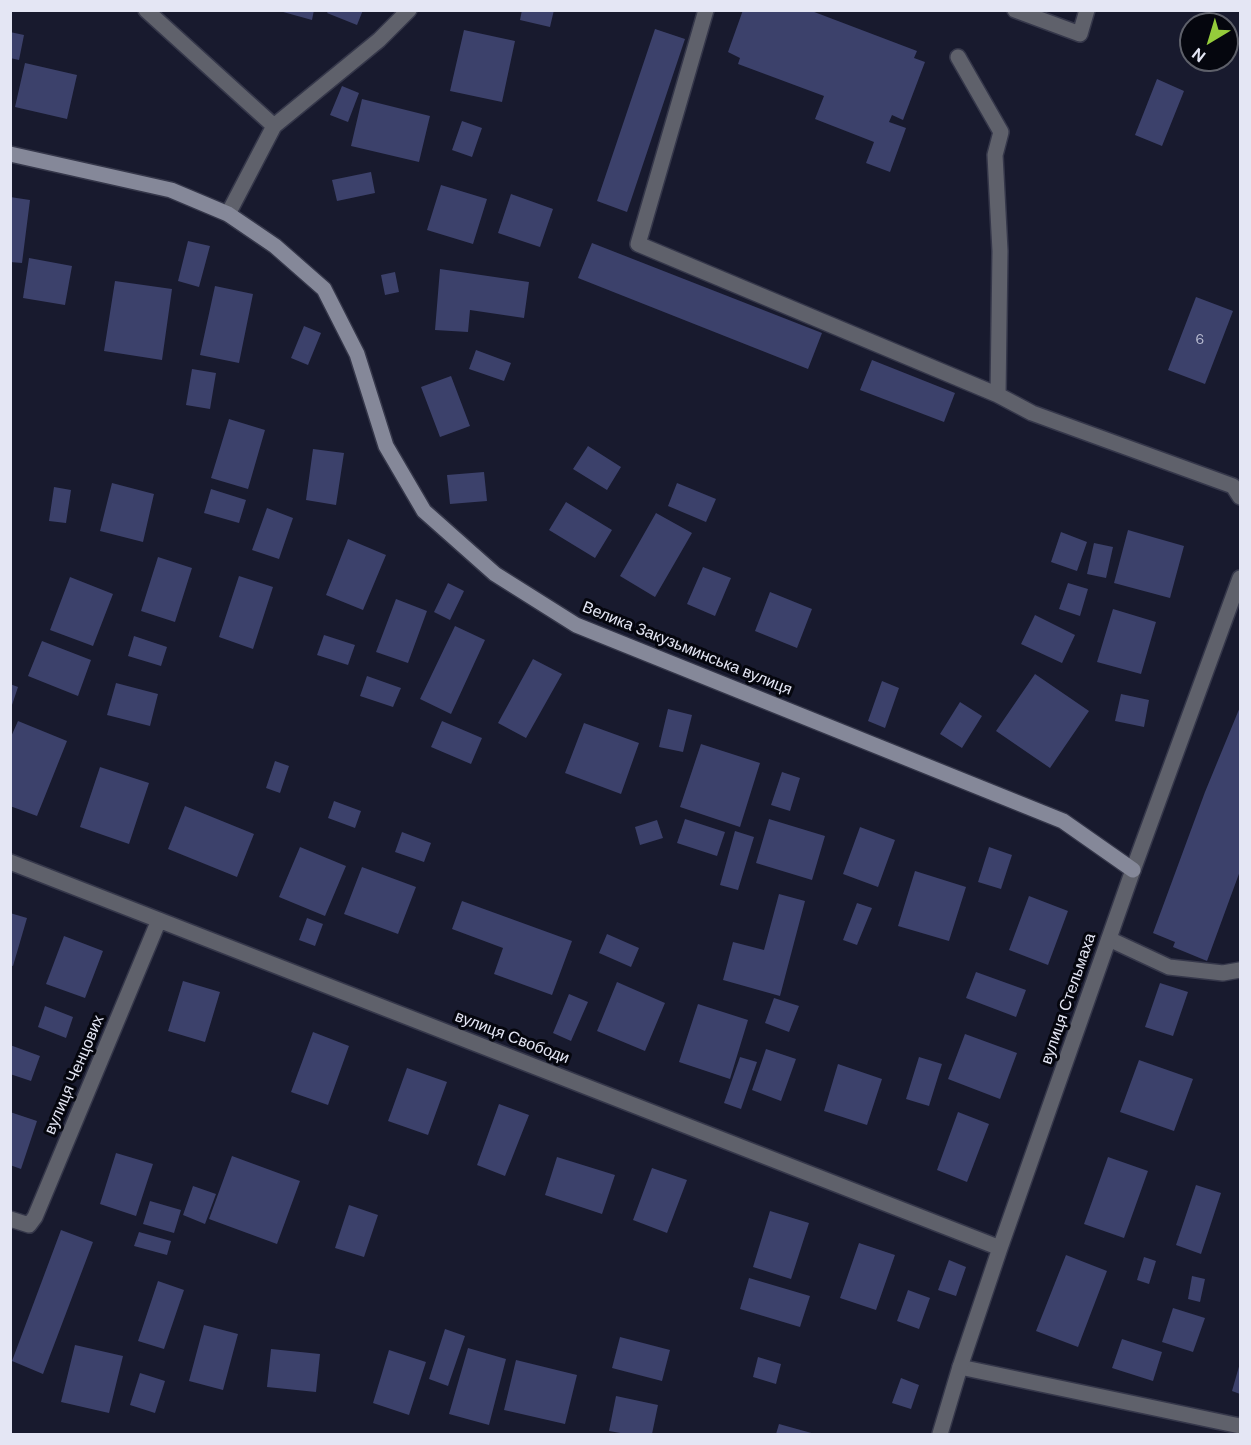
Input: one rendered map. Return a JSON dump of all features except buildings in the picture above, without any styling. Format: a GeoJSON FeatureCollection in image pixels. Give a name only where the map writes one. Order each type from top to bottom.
{"type":"FeatureCollection","features":[{"type":"Feature","properties":{"kind":"street"},"geometry":{"type":"LineString","coordinates":[[146,10],[274,126]]}},
{"type":"Feature","properties":{"kind":"street"},"geometry":{"type":"LineString","coordinates":[[228,214],[274,126],[379,40],[409,10]]}},
{"type":"Feature","properties":{"kind":"street"},"geometry":{"type":"LineString","coordinates":[[706,10],[638,244],[998,395],[1032,413],[1233,486],[1240,497]]}},
{"type":"Feature","properties":{"kind":"street"},"geometry":{"type":"LineString","coordinates":[[1014,10],[1080,34],[1087,10]]}},
{"type":"Feature","properties":{"kind":"street"},"geometry":{"type":"LineString","coordinates":[[958,57],[1001,132],[995,155],[1000,251],[998,395]]}},
{"type":"Feature","properties":{"kind":"street","name":"Велика Закузьминська вулиця"},"geometry":{"type":"LineString","coordinates":[[10,154],[171,190],[228,214],[275,246],[324,289],[357,354],[386,446],[424,511],[495,574],[576,625],[1063,821],[1133,870]]}},
{"type":"Feature","properties":{"kind":"street","name":"вулиця Стельмаха"},"geometry":{"type":"LineString","coordinates":[[940,1434],[1000,1248],[1133,870],[1240,578]]}},
{"type":"Feature","properties":{"kind":"street","name":"вулиця Свободи"},"geometry":{"type":"LineString","coordinates":[[10,862],[1000,1248]]}},
{"type":"Feature","properties":{"kind":"street","name":"вулиця Ченцових"},"geometry":{"type":"LineString","coordinates":[[10,1219],[29,1225],[35,1217],[159,920]]}},
{"type":"Feature","properties":{"kind":"street"},"geometry":{"type":"LineString","coordinates":[[1109,939],[1169,967],[1223,973],[1240,970]]}},
{"type":"Feature","properties":{"kind":"street"},"geometry":{"type":"LineString","coordinates":[[960,1367],[1240,1426]]}}]}
